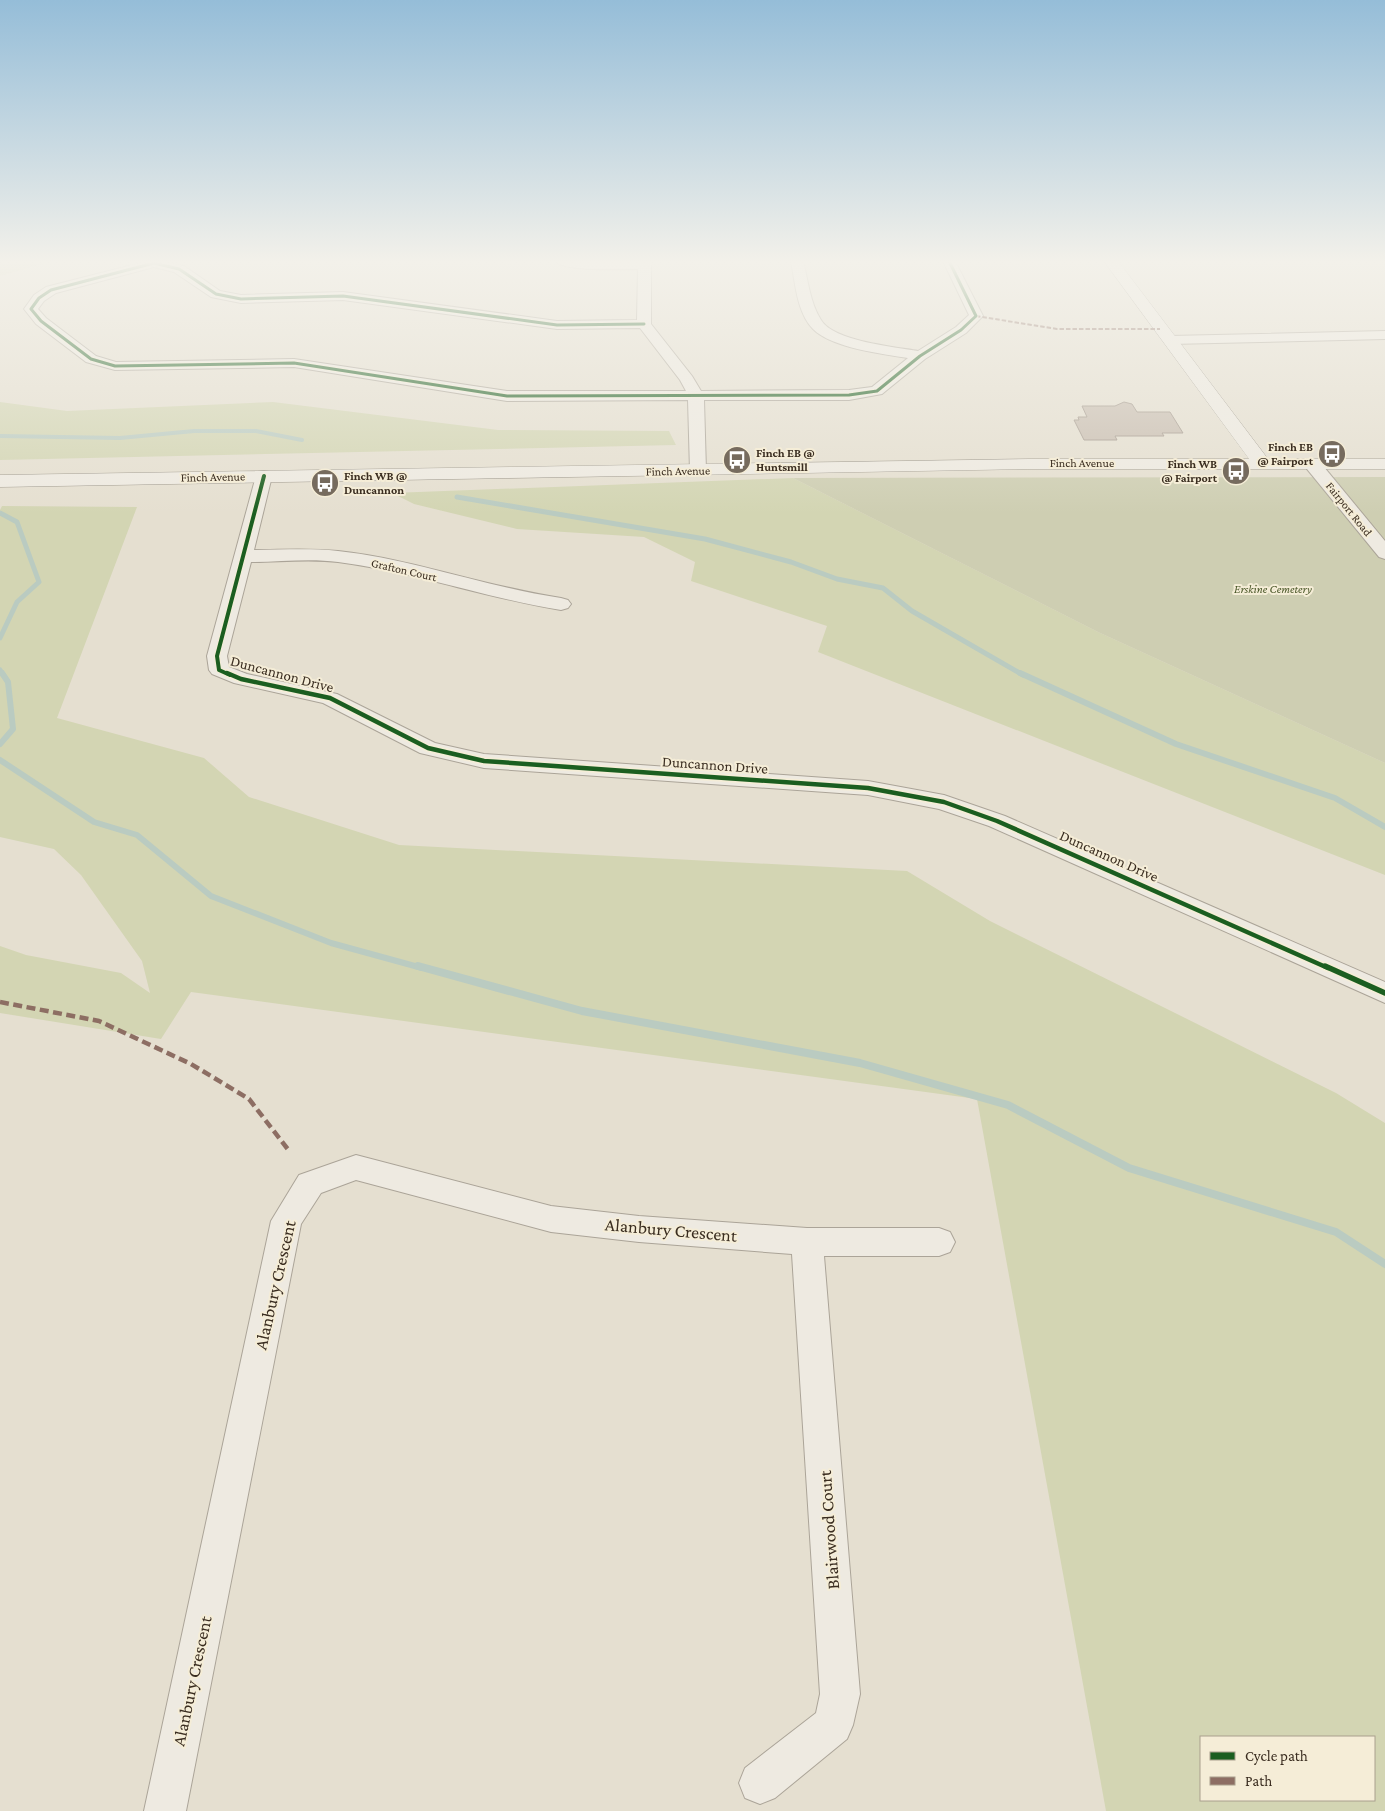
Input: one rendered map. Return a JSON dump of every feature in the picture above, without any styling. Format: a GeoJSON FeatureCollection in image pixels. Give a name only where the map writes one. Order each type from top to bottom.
{"type":"FeatureCollection","features":[{"type":"Feature","properties":{"kind":"main road"},"geometry":{"type":"LineString","coordinates":[[1174,346],[1262,463]]}},
{"type":"Feature","properties":{"kind":"main road","name":"Finch Avenue"},"geometry":{"type":"LineString","coordinates":[[0,481],[1020,464],[1385,464]]}},
{"type":"Feature","properties":{"kind":"street"},"geometry":{"type":"LineString","coordinates":[[73,346],[91,359],[115,366],[294,363],[506,396],[696,396],[849,395],[877,391],[920,356],[936,346]]}},
{"type":"Feature","properties":{"kind":"street"},"geometry":{"type":"LineString","coordinates":[[658,346],[687,379],[696,396],[698,470]]}},
{"type":"Feature","properties":{"kind":"street"},"geometry":{"type":"LineString","coordinates":[[873,346],[920,356]]}},
{"type":"Feature","properties":{"kind":"street","name":"Fairport Road"},"geometry":{"type":"LineString","coordinates":[[1313,465],[1385,553]]}},
{"type":"Feature","properties":{"kind":"street","name":"Duncannon Drive"},"geometry":{"type":"LineString","coordinates":[[264,476],[217,656],[219,670],[241,679],[330,698],[428,748],[484,760],[868,788],[944,802],[997,821],[1385,993]]}},
{"type":"Feature","properties":{"kind":"street","name":"Grafton Court"},"geometry":{"type":"LineString","coordinates":[[244,556],[336,556],[379,563],[515,597],[560,604]]}},
{"type":"Feature","properties":{"kind":"street","name":"Alanbury Crescent"},"geometry":{"type":"LineString","coordinates":[[165,1811],[286,1221],[310,1184],[356,1168],[550,1219],[639,1229],[807,1242],[939,1242]]}},
{"type":"Feature","properties":{"kind":"street","name":"Blairwood Court"},"geometry":{"type":"LineString","coordinates":[[760,1783],[833,1725],[840,1694],[807,1242]]}},
{"type":"Feature","properties":{"kind":"green space"},"geometry":{"type":"Polygon","coordinates":[[[0,402],[67,411],[273,402],[498,430],[669,431],[676,445],[0,460],[0,402]]]}},
{"type":"Feature","properties":{"kind":"green space","name":"Erskine Cemetery"},"geometry":{"type":"Polygon","coordinates":[[[1385,477],[1385,763],[1098,632],[793,478],[1385,477]]]}},
{"type":"Feature","properties":{"kind":"green space"},"geometry":{"type":"Polygon","coordinates":[[[793,478],[1098,632],[1385,763],[1385,875],[818,652],[827,626],[691,581],[695,562],[644,537],[517,529],[414,504],[392,493],[793,478]]]}},
{"type":"Feature","properties":{"kind":"green space"},"geometry":{"type":"Polygon","coordinates":[[[2,506],[137,507],[57,718],[204,758],[249,797],[399,845],[907,871],[990,921],[1336,1093],[1385,1123],[1385,1811],[1106,1811],[977,1099],[191,992],[161,1039],[0,1013],[0,946],[26,955],[121,973],[150,993],[142,961],[81,875],[54,849],[0,837],[0,510],[2,506]]]}},
{"type":"Feature","properties":{"kind":"building"},"geometry":{"type":"Polygon","coordinates":[[[1124,402],[1132,404],[1137,412],[1170,412],[1183,433],[1162,433],[1164,436],[1115,436],[1117,440],[1084,440],[1074,420],[1079,420],[1078,417],[1087,417],[1082,406],[1115,406],[1124,402]]]}},
{"type":"Feature","properties":{"kind":"waterway"},"geometry":{"type":"LineString","coordinates":[[0,436],[120,438],[194,431],[256,431],[302,440]]}},
{"type":"Feature","properties":{"kind":"waterway"},"geometry":{"type":"LineString","coordinates":[[457,497],[705,539],[791,562],[837,579],[883,588],[912,611],[1023,675]]}},
{"type":"Feature","properties":{"kind":"waterway"},"geometry":{"type":"LineString","coordinates":[[0,513],[17,522],[39,582],[17,602],[0,638]]}},
{"type":"Feature","properties":{"kind":"waterway"},"geometry":{"type":"LineString","coordinates":[[0,670],[3,675]]}},
{"type":"Feature","properties":{"kind":"waterway"},"geometry":{"type":"LineString","coordinates":[[0,744],[13,729],[8,682],[2,673]]}},
{"type":"Feature","properties":{"kind":"waterway"},"geometry":{"type":"LineString","coordinates":[[1020,673],[1176,744],[1335,798],[1385,827]]}},
{"type":"Feature","properties":{"kind":"waterway"},"geometry":{"type":"LineString","coordinates":[[0,760],[94,822],[137,835],[211,896],[331,943],[422,968]]}},
{"type":"Feature","properties":{"kind":"waterway"},"geometry":{"type":"LineString","coordinates":[[418,966],[582,1011],[860,1063],[1008,1105],[1129,1168],[1336,1232],[1385,1264]]}},
{"type":"Feature","properties":{"kind":"marked path"},"geometry":{"type":"LineString","coordinates":[[0,1002],[99,1021],[191,1064],[249,1099],[290,1152]]}},
{"type":"Feature","properties":{"kind":"cycle path"},"geometry":{"type":"LineString","coordinates":[[73,346],[91,359],[115,366],[294,363],[507,396],[849,395],[877,391],[920,356],[937,346]]}},
{"type":"Feature","properties":{"kind":"cycle path"},"geometry":{"type":"LineString","coordinates":[[264,476],[217,656],[219,670],[241,679],[330,698],[428,748],[484,761],[868,788],[944,802],[997,821],[1385,993]]}},
{"type":"Feature","properties":{"kind":"place","name":"Finch EB @ Fairport"},"geometry":{"type":"Point","coordinates":[1332,454]}},
{"type":"Feature","properties":{"kind":"place","name":"Finch EB @ Huntsmill"},"geometry":{"type":"Point","coordinates":[737,460]}},
{"type":"Feature","properties":{"kind":"place","name":"Finch WB @ Fairport"},"geometry":{"type":"Point","coordinates":[1236,471]}},
{"type":"Feature","properties":{"kind":"place","name":"Finch WB @ Duncannon"},"geometry":{"type":"Point","coordinates":[325,483]}}]}
